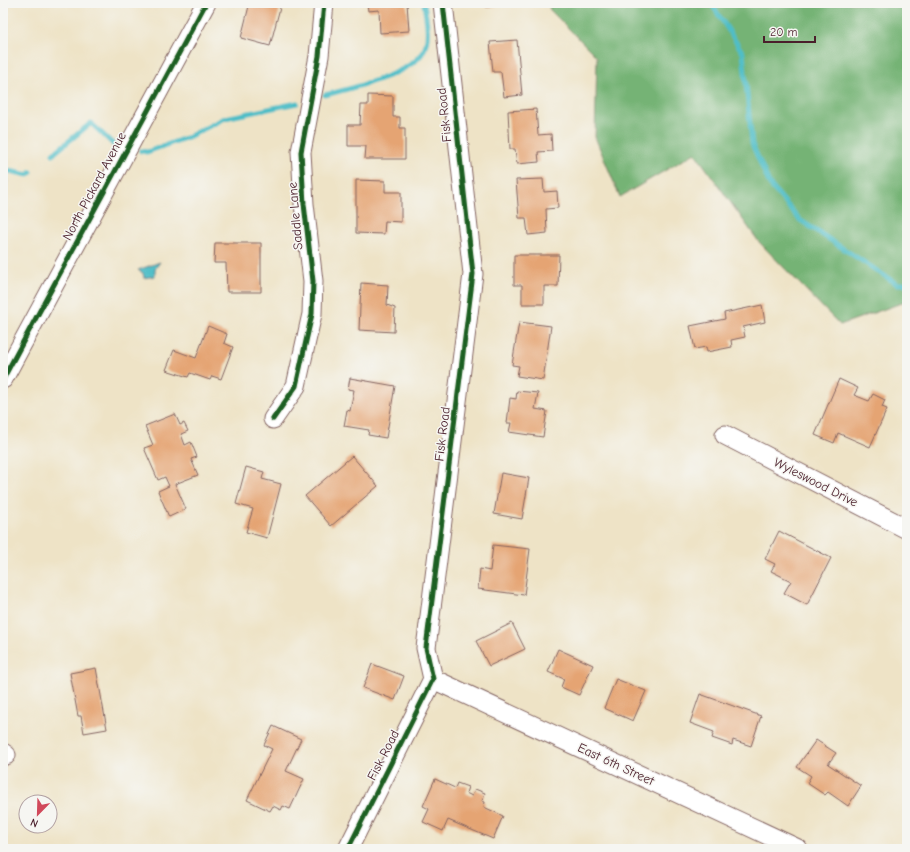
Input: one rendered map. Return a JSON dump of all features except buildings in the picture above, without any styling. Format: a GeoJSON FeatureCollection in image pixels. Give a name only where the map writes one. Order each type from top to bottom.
{"type":"FeatureCollection","features":[{"type":"Feature","properties":{"kind":"street","name":"North Pickard Avenue"},"geometry":{"type":"LineString","coordinates":[[3,379],[206,3]]}},
{"type":"Feature","properties":{"kind":"street","name":"Saddle Lane"},"geometry":{"type":"LineString","coordinates":[[273,419],[296,386],[312,314],[313,281],[304,204],[301,152],[319,56],[324,3]]}},
{"type":"Feature","properties":{"kind":"street","name":"Fisk Road"},"geometry":{"type":"LineString","coordinates":[[348,849],[433,679],[426,648],[473,274],[443,3]]}},
{"type":"Feature","properties":{"kind":"street","name":"Wyleswood Drive"},"geometry":{"type":"LineString","coordinates":[[725,435],[907,529]]}},
{"type":"Feature","properties":{"kind":"street","name":"East 6th Street"},"geometry":{"type":"LineString","coordinates":[[433,679],[798,849]]}},
{"type":"Feature","properties":{"kind":"green space"},"geometry":{"type":"Polygon","coordinates":[[[548,3],[907,3],[907,301],[840,325],[759,242],[695,153],[620,197],[595,137],[597,57],[550,10],[548,3]]]}},
{"type":"Feature","properties":{"kind":"water"},"geometry":{"type":"Polygon","coordinates":[[[160,262],[155,269],[155,276],[144,278],[143,273],[138,270],[160,262]]]}},
{"type":"Feature","properties":{"kind":"waterway"},"geometry":{"type":"LineString","coordinates":[[325,95],[379,80],[406,67],[416,60],[423,52],[427,41],[424,3]]}},
{"type":"Feature","properties":{"kind":"waterway"},"geometry":{"type":"LineString","coordinates":[[711,3],[743,53],[752,144],[770,185],[800,220],[897,284],[907,284]]}},
{"type":"Feature","properties":{"kind":"waterway"},"geometry":{"type":"LineString","coordinates":[[141,151],[147,152],[188,137],[225,118],[297,103]]}},
{"type":"Feature","properties":{"kind":"waterway"},"geometry":{"type":"LineString","coordinates":[[53,154],[91,123],[115,146]]}},
{"type":"Feature","properties":{"kind":"waterway"},"geometry":{"type":"LineString","coordinates":[[3,184],[5,183],[5,170],[28,175],[31,172]]}},
{"type":"Feature","properties":{"kind":"cycle path"},"geometry":{"type":"LineString","coordinates":[[3,379],[206,3]]}},
{"type":"Feature","properties":{"kind":"cycle path"},"geometry":{"type":"LineString","coordinates":[[273,419],[296,386],[312,314],[313,281],[304,204],[301,152],[319,56],[324,3]]}},
{"type":"Feature","properties":{"kind":"cycle path"},"geometry":{"type":"LineString","coordinates":[[348,849],[433,679],[426,648],[473,274],[443,3]]}}]}
